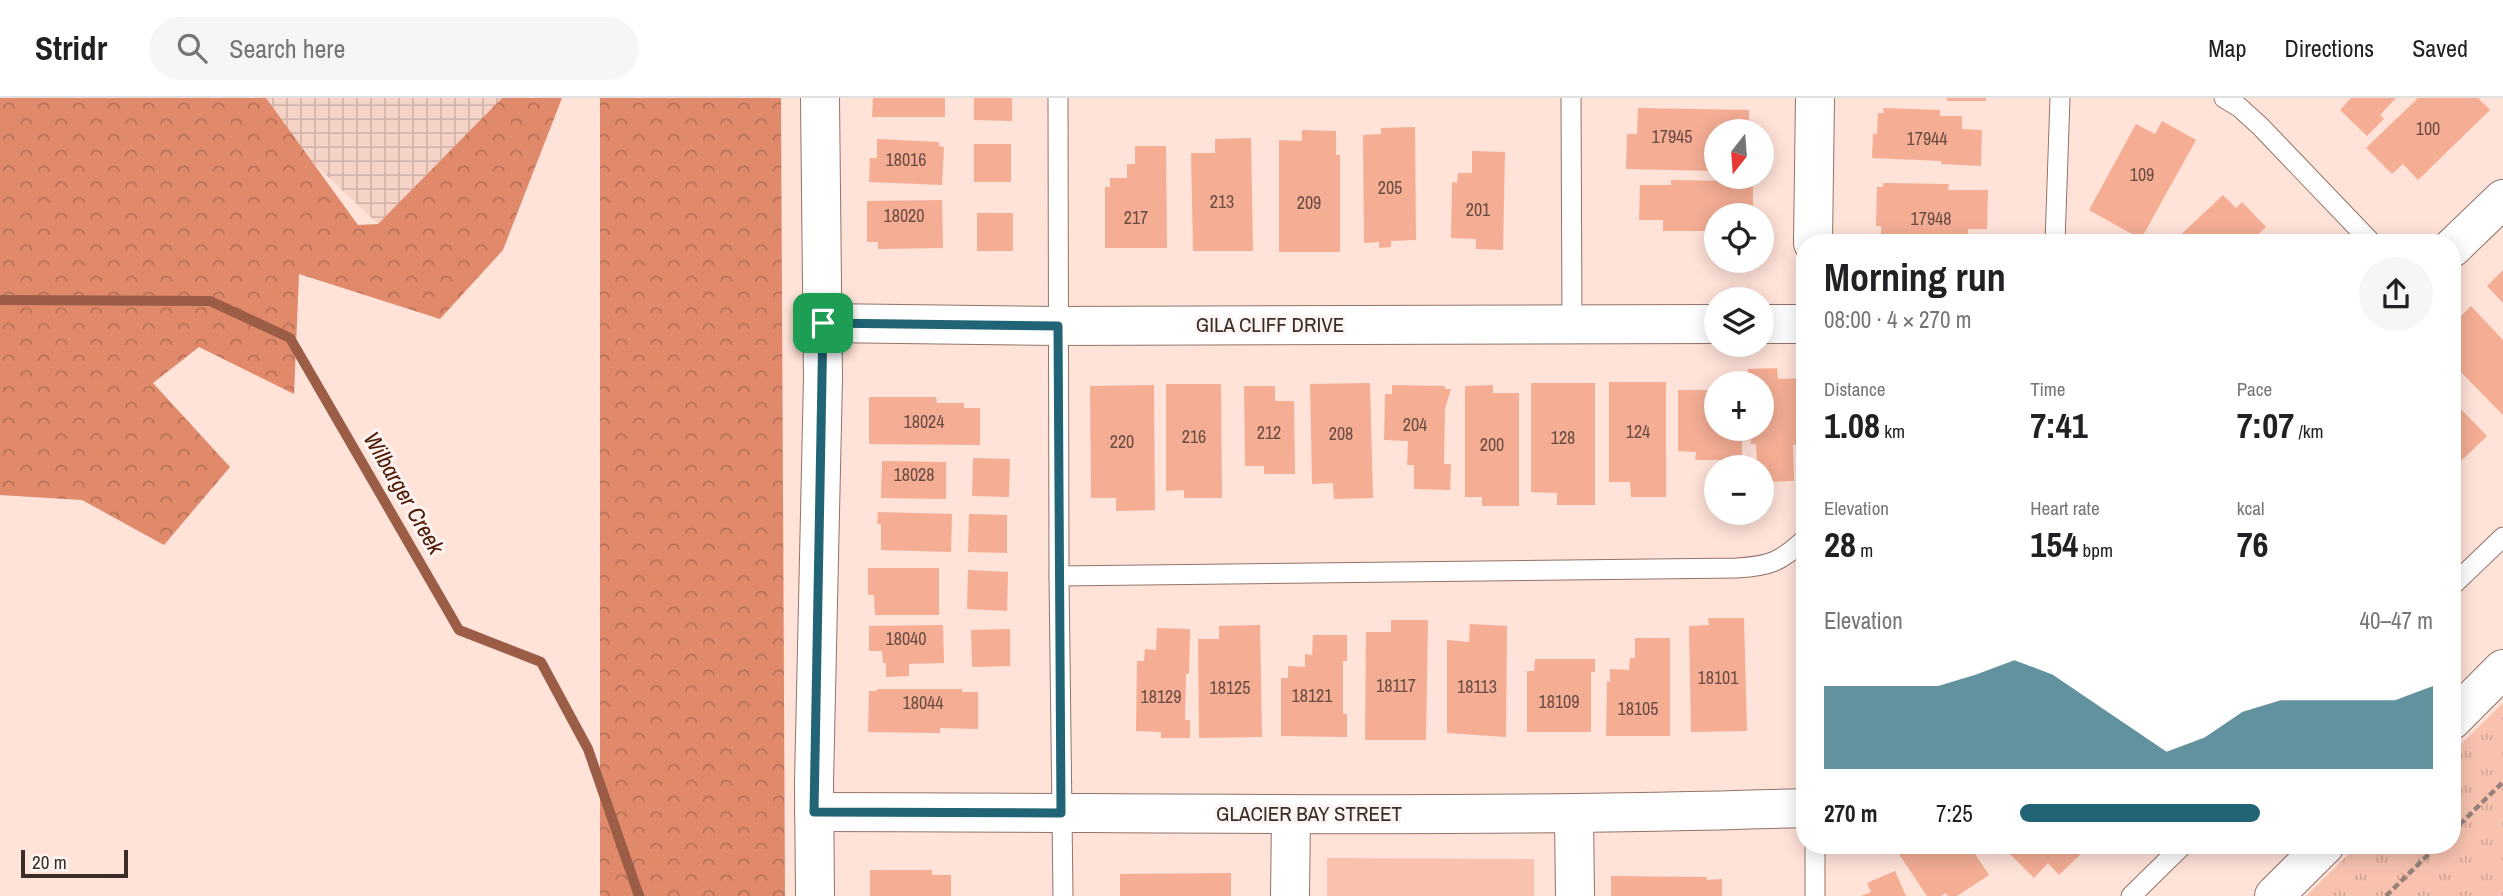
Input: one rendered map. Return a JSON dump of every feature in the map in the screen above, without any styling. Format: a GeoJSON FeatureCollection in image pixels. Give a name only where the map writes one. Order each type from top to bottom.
{"type":"FeatureCollection","features":[{"type":"Feature","properties":{"kind":"street"},"geometry":{"type":"LineString","coordinates":[[815,896],[814,812],[823,323],[820,98]]}},
{"type":"Feature","properties":{"kind":"street"},"geometry":{"type":"LineString","coordinates":[[1813,234],[1815,98]]}},
{"type":"Feature","properties":{"kind":"street"},"geometry":{"type":"LineString","coordinates":[[2461,239],[2503,199]]}},
{"type":"Feature","properties":{"kind":"street","name":"GILA CLIFF DRIVE"},"geometry":{"type":"LineString","coordinates":[[823,323],[1058,326],[1704,324]]}},
{"type":"Feature","properties":{"kind":"street"},"geometry":{"type":"LineString","coordinates":[[1774,324],[1796,324]]}},
{"type":"Feature","properties":{"kind":"street"},"geometry":{"type":"LineString","coordinates":[[2461,711],[2503,669]]}},
{"type":"Feature","properties":{"kind":"street","name":"GLACIER BAY STREET"},"geometry":{"type":"LineString","coordinates":[[814,812],[1574,814],[1796,808]]}},
{"type":"Feature","properties":{"kind":"street"},"geometry":{"type":"LineString","coordinates":[[1574,814],[1575,896]]}},
{"type":"Feature","properties":{"kind":"street"},"geometry":{"type":"LineString","coordinates":[[1290,896],[1291,815]]}},
{"type":"Feature","properties":{"kind":"street"},"geometry":{"type":"LineString","coordinates":[[2274,896],[2316,854]]}},
{"type":"Feature","properties":{"kind":"lane"},"geometry":{"type":"LineString","coordinates":[[1058,98],[1063,896]]}},
{"type":"Feature","properties":{"kind":"lane"},"geometry":{"type":"LineString","coordinates":[[1572,98],[1572,324]]}},
{"type":"Feature","properties":{"kind":"lane"},"geometry":{"type":"LineString","coordinates":[[2056,234],[2060,98]]}},
{"type":"Feature","properties":{"kind":"lane"},"geometry":{"type":"LineString","coordinates":[[2224,98],[2239,107],[2260,127],[2363,234]]}},
{"type":"Feature","properties":{"kind":"lane"},"geometry":{"type":"LineString","coordinates":[[2461,577],[2503,537]]}},
{"type":"Feature","properties":{"kind":"lane"},"geometry":{"type":"LineString","coordinates":[[1059,576],[1737,568],[1777,562],[1796,547]]}},
{"type":"Feature","properties":{"kind":"lane"},"geometry":{"type":"LineString","coordinates":[[1815,854],[1815,896]]}},
{"type":"Feature","properties":{"kind":"lane"},"geometry":{"type":"LineString","coordinates":[[2131,896],[2174,854]]}},
{"type":"Feature","properties":{"kind":"path"},"geometry":{"type":"LineString","coordinates":[[2461,823],[2503,782]]}},
{"type":"Feature","properties":{"kind":"path"},"geometry":{"type":"LineString","coordinates":[[2386,896],[2429,854]]}},
{"type":"Feature","properties":{"kind":"shaded area"},"geometry":{"type":"Polygon","coordinates":[[[245,98],[502,98],[378,224],[245,98]]]}},
{"type":"Feature","properties":{"kind":"green space"},"geometry":{"type":"Polygon","coordinates":[[[0,98],[266,98],[358,225],[378,224],[502,98],[562,98],[503,250],[440,319],[299,274],[294,394],[199,347],[153,383],[230,467],[164,545],[82,500],[0,495],[0,98]]]}},
{"type":"Feature","properties":{"kind":"green space"},"geometry":{"type":"Polygon","coordinates":[[[600,98],[781,98],[785,896],[600,896],[600,98]]]}},
{"type":"Feature","properties":{"kind":"green space"},"geometry":{"type":"Polygon","coordinates":[[[2503,703],[2503,896],[2306,896],[2349,854],[2461,854],[2461,744],[2503,703]]]}},
{"type":"Feature","properties":{"kind":"green space"},"geometry":{"type":"Polygon","coordinates":[[[1327,858],[1534,859],[1534,896],[1327,896],[1327,858]]]}},
{"type":"Feature","properties":{"kind":"building"},"geometry":{"type":"Polygon","coordinates":[[[873,98],[945,98],[945,117],[872,117],[873,98]]]}},
{"type":"Feature","properties":{"kind":"building"},"geometry":{"type":"Polygon","coordinates":[[[974,98],[1012,98],[1012,121],[974,120],[974,98]]]}},
{"type":"Feature","properties":{"kind":"building"},"geometry":{"type":"Polygon","coordinates":[[[1947,98],[1986,98],[1986,101],[1947,101],[1947,98]]]}},
{"type":"Feature","properties":{"kind":"building"},"geometry":{"type":"Polygon","coordinates":[[[2351,98],[2396,98],[2380,115],[2384,119],[2367,136],[2340,110],[2351,98]]]}},
{"type":"Feature","properties":{"kind":"building"},"geometry":{"type":"Polygon","coordinates":[[[2418,98],[2478,98],[2490,110],[2418,180],[2403,164],[2392,174],[2366,148],[2418,98]]]}},
{"type":"Feature","properties":{"kind":"building"},"geometry":{"type":"Polygon","coordinates":[[[1638,108],[1749,110],[1749,119],[1704,119],[1704,171],[1626,169],[1627,134],[1637,134],[1638,108]]]}},
{"type":"Feature","properties":{"kind":"building"},"geometry":{"type":"Polygon","coordinates":[[[1883,108],[1940,110],[1940,116],[1962,116],[1962,129],[1982,130],[1981,166],[1872,158],[1873,134],[1877,134],[1878,113],[1884,113],[1883,108]]]}},
{"type":"Feature","properties":{"kind":"building"},"geometry":{"type":"Polygon","coordinates":[[[2162,121],[2196,140],[2144,234],[2132,234],[2089,210],[2136,124],[2155,134],[2162,121]]]}},
{"type":"Feature","properties":{"kind":"building"},"geometry":{"type":"Polygon","coordinates":[[[1415,127],[1416,240],[1391,241],[1391,247],[1379,248],[1379,242],[1364,243],[1363,135],[1381,134],[1381,128],[1415,127]]]}},
{"type":"Feature","properties":{"kind":"building"},"geometry":{"type":"Polygon","coordinates":[[[1302,130],[1336,131],[1336,155],[1340,155],[1340,252],[1279,252],[1279,140],[1302,141],[1302,130]]]}},
{"type":"Feature","properties":{"kind":"building"},"geometry":{"type":"Polygon","coordinates":[[[1251,138],[1253,251],[1193,251],[1191,153],[1215,153],[1215,139],[1251,138]]]}},
{"type":"Feature","properties":{"kind":"building"},"geometry":{"type":"Polygon","coordinates":[[[877,139],[939,142],[939,146],[944,147],[942,185],[869,182],[870,158],[877,158],[877,139]]]}},
{"type":"Feature","properties":{"kind":"building"},"geometry":{"type":"Polygon","coordinates":[[[974,144],[1011,144],[1011,182],[974,182],[974,144]]]}},
{"type":"Feature","properties":{"kind":"building"},"geometry":{"type":"Polygon","coordinates":[[[1135,146],[1166,146],[1167,248],[1105,248],[1105,187],[1110,187],[1110,178],[1127,178],[1127,164],[1135,164],[1135,146]]]}},
{"type":"Feature","properties":{"kind":"building"},"geometry":{"type":"Polygon","coordinates":[[[1472,151],[1505,152],[1503,250],[1476,249],[1476,239],[1451,238],[1452,182],[1457,183],[1458,173],[1472,173],[1472,151]]]}},
{"type":"Feature","properties":{"kind":"building"},"geometry":{"type":"Polygon","coordinates":[[[1671,180],[1704,181],[1704,189],[1753,189],[1753,203],[1704,203],[1704,231],[1663,231],[1663,220],[1639,220],[1640,185],[1671,185],[1671,180]]]}},
{"type":"Feature","properties":{"kind":"building"},"geometry":{"type":"Polygon","coordinates":[[[1883,183],[1949,184],[1948,190],[1988,190],[1987,229],[1968,229],[1968,234],[1881,234],[1881,226],[1876,226],[1877,187],[1883,187],[1883,183]]]}},
{"type":"Feature","properties":{"kind":"building"},"geometry":{"type":"Polygon","coordinates":[[[2223,195],[2236,208],[2242,202],[2266,227],[2259,234],[2182,234],[2223,195]]]}},
{"type":"Feature","properties":{"kind":"building"},"geometry":{"type":"Polygon","coordinates":[[[942,200],[943,248],[878,249],[878,242],[867,242],[867,201],[942,200]]]}},
{"type":"Feature","properties":{"kind":"building"},"geometry":{"type":"Polygon","coordinates":[[[977,213],[1013,213],[1013,251],[977,251],[977,213]]]}},
{"type":"Feature","properties":{"kind":"building"},"geometry":{"type":"Polygon","coordinates":[[[2503,270],[2503,303],[2487,286],[2503,270]]]}},
{"type":"Feature","properties":{"kind":"building"},"geometry":{"type":"Polygon","coordinates":[[[2471,306],[2503,340],[2503,415],[2461,372],[2461,316],[2471,306]]]}},
{"type":"Feature","properties":{"kind":"building"},"geometry":{"type":"Polygon","coordinates":[[[1777,368],[1778,379],[1796,378],[1794,481],[1774,482],[1774,455],[1756,455],[1756,444],[1751,444],[1751,441],[1774,441],[1774,371],[1748,371],[1777,368]]]}},
{"type":"Feature","properties":{"kind":"building"},"geometry":{"type":"Polygon","coordinates":[[[1609,382],[1666,382],[1666,497],[1631,497],[1630,482],[1609,482],[1609,382]]]}},
{"type":"Feature","properties":{"kind":"building"},"geometry":{"type":"Polygon","coordinates":[[[1370,383],[1373,498],[1334,499],[1333,483],[1312,484],[1310,384],[1370,383]]]}},
{"type":"Feature","properties":{"kind":"building"},"geometry":{"type":"Polygon","coordinates":[[[1531,383],[1595,383],[1595,505],[1557,505],[1557,493],[1531,492],[1531,383]]]}},
{"type":"Feature","properties":{"kind":"building"},"geometry":{"type":"Polygon","coordinates":[[[1166,384],[1221,384],[1222,498],[1184,498],[1184,490],[1166,491],[1166,384]]]}},
{"type":"Feature","properties":{"kind":"building"},"geometry":{"type":"Polygon","coordinates":[[[1154,385],[1155,510],[1116,511],[1116,498],[1091,498],[1090,386],[1154,385]]]}},
{"type":"Feature","properties":{"kind":"building"},"geometry":{"type":"Polygon","coordinates":[[[1392,385],[1445,386],[1445,389],[1451,389],[1445,409],[1444,464],[1451,464],[1450,490],[1414,489],[1414,465],[1407,465],[1408,441],[1384,440],[1385,394],[1392,394],[1392,385]]]}},
{"type":"Feature","properties":{"kind":"building"},"geometry":{"type":"Polygon","coordinates":[[[1493,385],[1493,393],[1519,393],[1519,506],[1482,506],[1482,497],[1465,497],[1465,386],[1493,385]]]}},
{"type":"Feature","properties":{"kind":"building"},"geometry":{"type":"Polygon","coordinates":[[[1244,386],[1275,386],[1275,401],[1294,401],[1295,474],[1264,474],[1264,466],[1245,466],[1244,386]]]}},
{"type":"Feature","properties":{"kind":"building"},"geometry":{"type":"Polygon","coordinates":[[[1678,390],[1704,390],[1704,441],[1742,441],[1742,455],[1704,455],[1704,460],[1695,460],[1696,452],[1678,451],[1678,390]]]}},
{"type":"Feature","properties":{"kind":"building"},"geometry":{"type":"Polygon","coordinates":[[[869,397],[936,397],[937,403],[964,403],[964,408],[980,408],[980,445],[869,444],[869,397]]]}},
{"type":"Feature","properties":{"kind":"building"},"geometry":{"type":"Polygon","coordinates":[[[2461,409],[2487,436],[2461,461],[2461,409]]]}},
{"type":"Feature","properties":{"kind":"building"},"geometry":{"type":"Polygon","coordinates":[[[973,458],[1010,459],[1009,497],[972,496],[973,458]]]}},
{"type":"Feature","properties":{"kind":"building"},"geometry":{"type":"Polygon","coordinates":[[[882,461],[946,462],[946,499],[881,498],[882,461]]]}},
{"type":"Feature","properties":{"kind":"building"},"geometry":{"type":"Polygon","coordinates":[[[878,512],[952,514],[951,552],[881,550],[878,512]]]}},
{"type":"Feature","properties":{"kind":"building"},"geometry":{"type":"Polygon","coordinates":[[[969,514],[1007,515],[1007,553],[968,552],[969,514]]]}},
{"type":"Feature","properties":{"kind":"building"},"geometry":{"type":"Polygon","coordinates":[[[868,568],[939,568],[939,615],[875,615],[874,595],[868,595],[868,568]]]}},
{"type":"Feature","properties":{"kind":"building"},"geometry":{"type":"Polygon","coordinates":[[[968,570],[1008,572],[1007,611],[967,609],[968,570]]]}},
{"type":"Feature","properties":{"kind":"building"},"geometry":{"type":"Polygon","coordinates":[[[1708,618],[1744,618],[1747,731],[1691,732],[1689,626],[1709,625],[1708,618]]]}},
{"type":"Feature","properties":{"kind":"building"},"geometry":{"type":"Polygon","coordinates":[[[1391,620],[1428,620],[1426,740],[1365,740],[1366,632],[1391,632],[1391,620]]]}},
{"type":"Feature","properties":{"kind":"building"},"geometry":{"type":"Polygon","coordinates":[[[1470,624],[1507,626],[1506,737],[1447,733],[1447,640],[1469,642],[1470,624]]]}},
{"type":"Feature","properties":{"kind":"building"},"geometry":{"type":"Polygon","coordinates":[[[943,625],[944,663],[909,664],[909,676],[886,677],[886,663],[883,663],[882,651],[869,651],[869,626],[943,625]]]}},
{"type":"Feature","properties":{"kind":"building"},"geometry":{"type":"Polygon","coordinates":[[[1260,625],[1262,737],[1199,738],[1198,639],[1219,639],[1219,626],[1260,625]]]}},
{"type":"Feature","properties":{"kind":"building"},"geometry":{"type":"Polygon","coordinates":[[[1157,628],[1190,629],[1185,720],[1190,720],[1190,738],[1161,738],[1161,732],[1136,731],[1137,661],[1144,661],[1145,649],[1156,650],[1157,628]]]}},
{"type":"Feature","properties":{"kind":"building"},"geometry":{"type":"Polygon","coordinates":[[[1010,629],[1010,666],[972,667],[971,630],[1010,629]]]}},
{"type":"Feature","properties":{"kind":"building"},"geometry":{"type":"Polygon","coordinates":[[[1313,635],[1347,635],[1347,661],[1343,661],[1343,714],[1347,714],[1347,737],[1281,736],[1281,678],[1288,678],[1288,666],[1305,667],[1305,654],[1312,655],[1313,635]]]}},
{"type":"Feature","properties":{"kind":"building"},"geometry":{"type":"Polygon","coordinates":[[[1635,638],[1670,638],[1670,736],[1606,736],[1607,681],[1610,682],[1610,669],[1629,670],[1630,658],[1635,658],[1635,638]]]}},
{"type":"Feature","properties":{"kind":"building"},"geometry":{"type":"Polygon","coordinates":[[[1535,659],[1595,659],[1595,672],[1591,672],[1591,732],[1527,732],[1527,671],[1534,671],[1535,659]]]}},
{"type":"Feature","properties":{"kind":"building"},"geometry":{"type":"Polygon","coordinates":[[[962,689],[962,692],[978,692],[978,729],[940,728],[940,733],[868,732],[869,691],[962,689]]]}},
{"type":"Feature","properties":{"kind":"building"},"geometry":{"type":"Polygon","coordinates":[[[1899,854],[1975,854],[1989,875],[1957,896],[1948,896],[1946,893],[1941,896],[1927,896],[1899,854]]]}},
{"type":"Feature","properties":{"kind":"building"},"geometry":{"type":"Polygon","coordinates":[[[2010,854],[2081,854],[2059,875],[2048,863],[2034,878],[2010,854]]]}},
{"type":"Feature","properties":{"kind":"building"},"geometry":{"type":"Polygon","coordinates":[[[870,870],[932,870],[932,875],[951,875],[951,896],[870,896],[870,870]]]}},
{"type":"Feature","properties":{"kind":"building"},"geometry":{"type":"Polygon","coordinates":[[[1895,871],[1906,896],[1861,896],[1871,892],[1867,883],[1895,871]]]}},
{"type":"Feature","properties":{"kind":"building"},"geometry":{"type":"Polygon","coordinates":[[[1231,873],[1231,896],[1120,896],[1120,874],[1231,873]]]}},
{"type":"Feature","properties":{"kind":"building"},"geometry":{"type":"Polygon","coordinates":[[[1611,876],[1722,879],[1722,896],[1611,896],[1611,876]]]}},
{"type":"Feature","properties":{"kind":"waterway","name":"Wilbarger Creek"},"geometry":{"type":"LineString","coordinates":[[0,300],[210,301],[290,338],[459,630],[541,662],[588,749],[639,896]]}},
{"type":"Feature","properties":{"kind":"route"},"geometry":{"type":"LineString","coordinates":[[823,323],[1058,326],[1061,813],[814,812],[823,323]]}}]}
